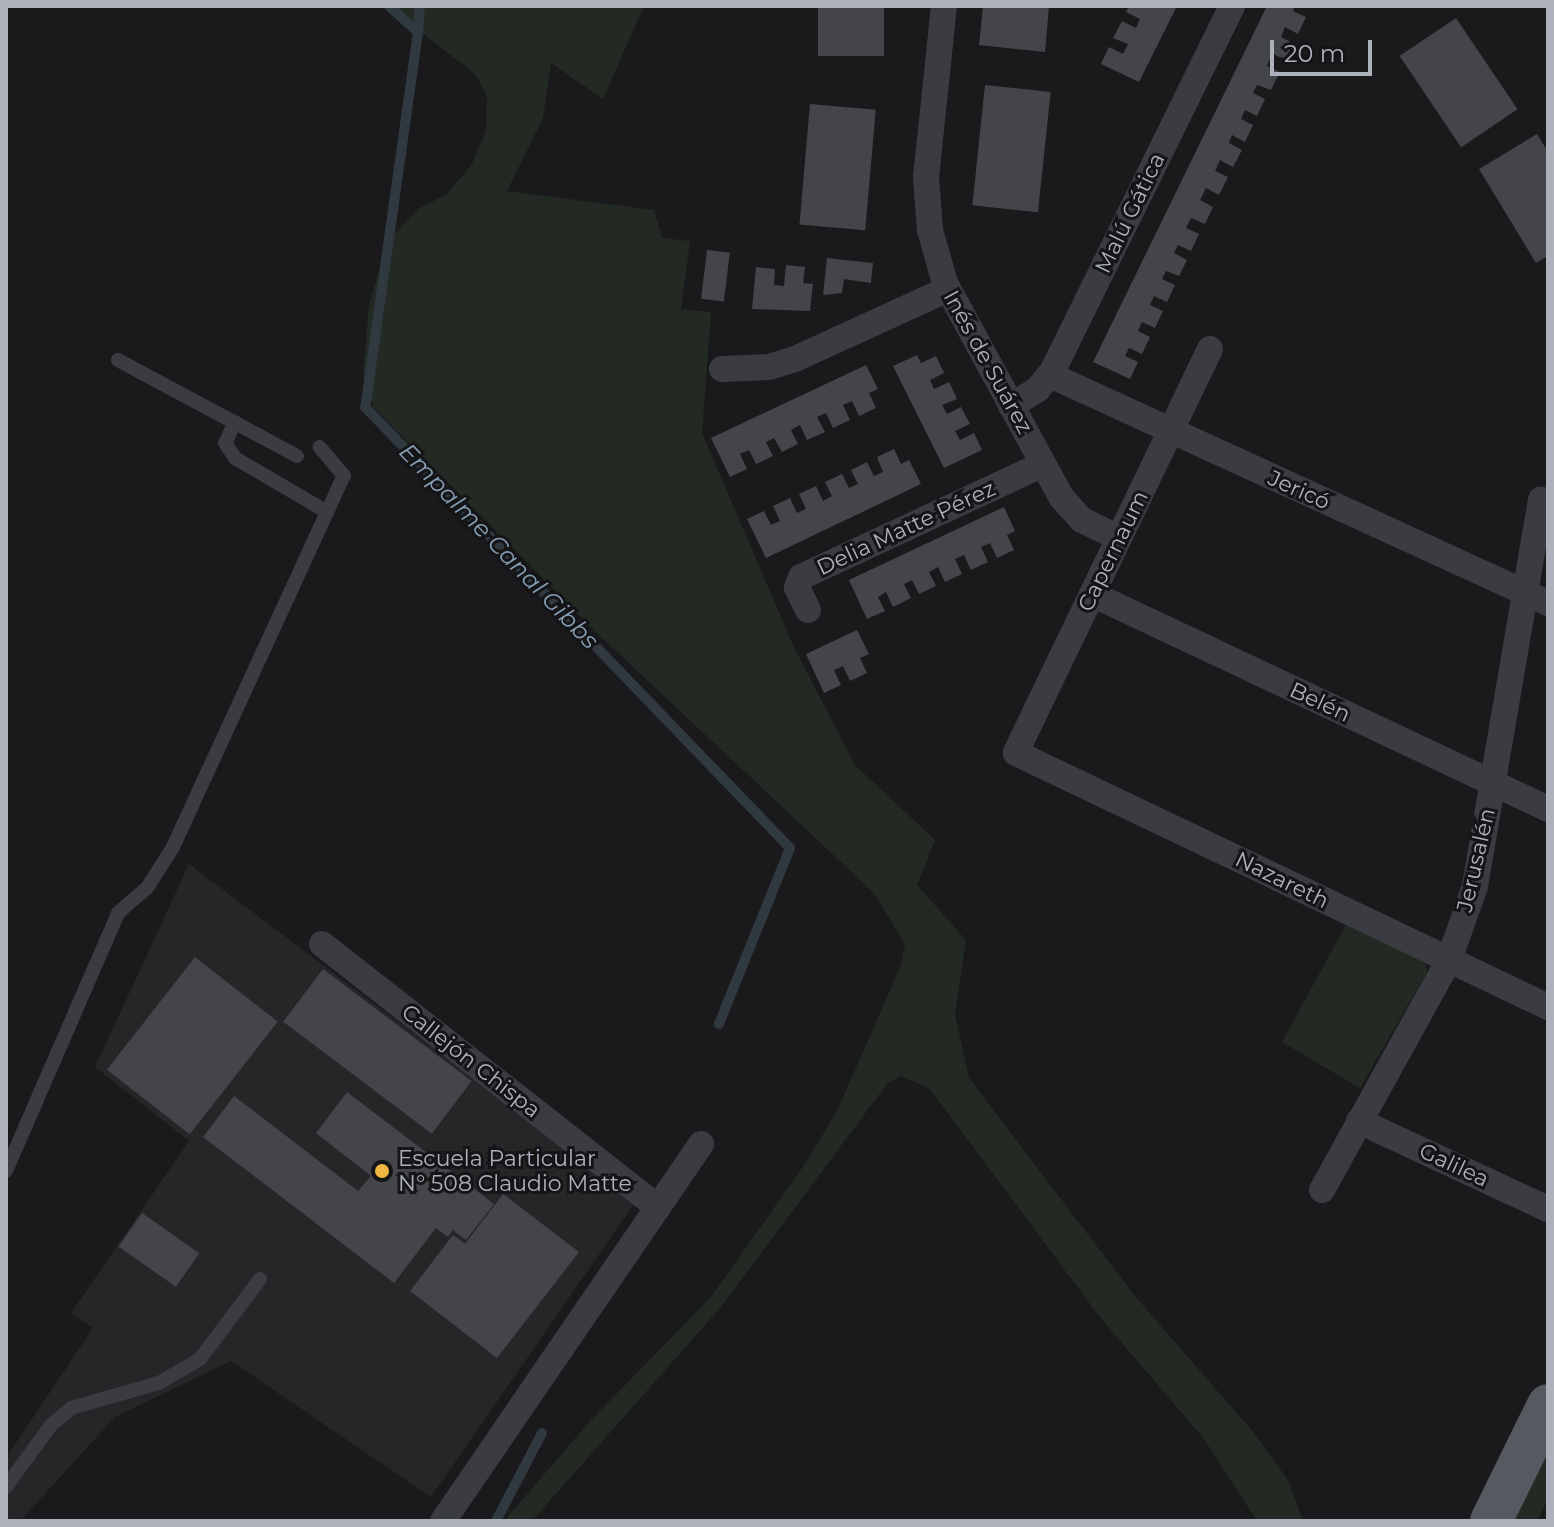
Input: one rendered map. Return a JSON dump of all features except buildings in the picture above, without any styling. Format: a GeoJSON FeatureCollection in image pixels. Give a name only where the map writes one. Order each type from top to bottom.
{"type":"FeatureCollection","features":[{"type":"Feature","properties":{"kind":"main road"},"geometry":{"type":"LineString","coordinates":[[1491,1521],[1548,1405]]}},
{"type":"Feature","properties":{"kind":"street","name":"Inés de Suárez"},"geometry":{"type":"LineString","coordinates":[[944,6],[926,178],[930,230],[948,289],[1070,510],[1119,538]]}},
{"type":"Feature","properties":{"kind":"street","name":"Malú Gática"},"geometry":{"type":"LineString","coordinates":[[1011,406],[1050,375],[1232,6]]}},
{"type":"Feature","properties":{"kind":"street"},"geometry":{"type":"LineString","coordinates":[[722,369],[769,367],[795,359],[948,289]]}},
{"type":"Feature","properties":{"kind":"street","name":"Capernaum"},"geometry":{"type":"LineString","coordinates":[[1016,753],[1210,349]]}},
{"type":"Feature","properties":{"kind":"street","name":"Jericó"},"geometry":{"type":"LineString","coordinates":[[1050,375],[1537,598]]}},
{"type":"Feature","properties":{"kind":"street","name":"Delia Matte Pérez"},"geometry":{"type":"LineString","coordinates":[[808,610],[797,587],[801,577],[1043,464]]}},
{"type":"Feature","properties":{"kind":"street","name":"Jerusalén"},"geometry":{"type":"LineString","coordinates":[[1322,1190],[1449,960],[1475,886],[1492,783],[1537,598],[1541,500]]}},
{"type":"Feature","properties":{"kind":"street","name":"Belén"},"geometry":{"type":"LineString","coordinates":[[1092,594],[1548,809]]}},
{"type":"Feature","properties":{"kind":"street","name":"Nazareth"},"geometry":{"type":"LineString","coordinates":[[1016,753],[1548,1007]]}},
{"type":"Feature","properties":{"kind":"street","name":"Callejón Chispa"},"geometry":{"type":"LineString","coordinates":[[322,944],[658,1207]]}},
{"type":"Feature","properties":{"kind":"street","name":"Galilea"},"geometry":{"type":"LineString","coordinates":[[1359,1121],[1548,1209]]}},
{"type":"Feature","properties":{"kind":"street"},"geometry":{"type":"LineString","coordinates":[[443,1521],[701,1144]]}},
{"type":"Feature","properties":{"kind":"lane"},"geometry":{"type":"LineString","coordinates":[[118,360],[297,456]]}},
{"type":"Feature","properties":{"kind":"lane"},"geometry":{"type":"LineString","coordinates":[[235,422],[225,443],[235,458],[327,512]]}},
{"type":"Feature","properties":{"kind":"lane"},"geometry":{"type":"LineString","coordinates":[[6,1171],[118,913],[147,888],[173,847],[344,476],[320,447]]}},
{"type":"Feature","properties":{"kind":"lane"},"geometry":{"type":"LineString","coordinates":[[6,1487],[51,1425],[71,1408],[159,1383],[200,1359],[260,1279]]}},
{"type":"Feature","properties":{"kind":"shaded area"},"geometry":{"type":"Polygon","coordinates":[[[388,6],[644,6],[603,99],[551,63],[543,118],[507,191],[654,210],[662,238],[690,241],[681,309],[711,312],[702,433],[793,645],[855,765],[935,840],[917,885],[966,940],[955,1014],[969,1078],[1134,1295],[1254,1433],[1288,1480],[1303,1521],[1257,1521],[1204,1439],[1099,1316],[929,1088],[901,1076],[887,1084],[720,1308],[532,1521],[504,1521],[591,1420],[711,1297],[807,1161],[837,1111],[901,965],[905,944],[873,892],[599,635],[373,407],[363,377],[369,304],[389,239],[420,208],[447,194],[472,164],[486,131],[487,97],[476,75],[388,6]]]}},
{"type":"Feature","properties":{"kind":"shaded area","name":"Escuela Particular N° 508 Claudio Matte"},"geometry":{"type":"Polygon","coordinates":[[[189,864],[636,1201],[431,1497],[231,1361],[115,1417],[20,1521],[6,1521],[6,1458],[93,1328],[71,1313],[189,1141],[95,1067],[189,864]]]}},
{"type":"Feature","properties":{"kind":"shaded area"},"geometry":{"type":"Polygon","coordinates":[[[1347,923],[1426,963],[1427,972],[1360,1088],[1282,1042],[1347,923]]]}},
{"type":"Feature","properties":{"kind":"shaded area"},"geometry":{"type":"Polygon","coordinates":[[[1548,1437],[1548,1499],[1537,1521],[1507,1521],[1548,1437]]]}},
{"type":"Feature","properties":{"kind":"waterway","name":"Empalme Canal Gibbs"},"geometry":{"type":"LineString","coordinates":[[389,6],[418,32],[365,407],[790,848],[719,1024]]}},
{"type":"Feature","properties":{"kind":"waterway"},"geometry":{"type":"LineString","coordinates":[[418,32],[420,6]]}},
{"type":"Feature","properties":{"kind":"waterway","name":"Empalme Canal Gibbs"},"geometry":{"type":"LineString","coordinates":[[496,1521],[542,1433]]}},
{"type":"Feature","properties":{"kind":"place","name":"Escuela Particular N° 508 Claudio Matte"},"geometry":{"type":"Point","coordinates":[382,1171]}}]}
